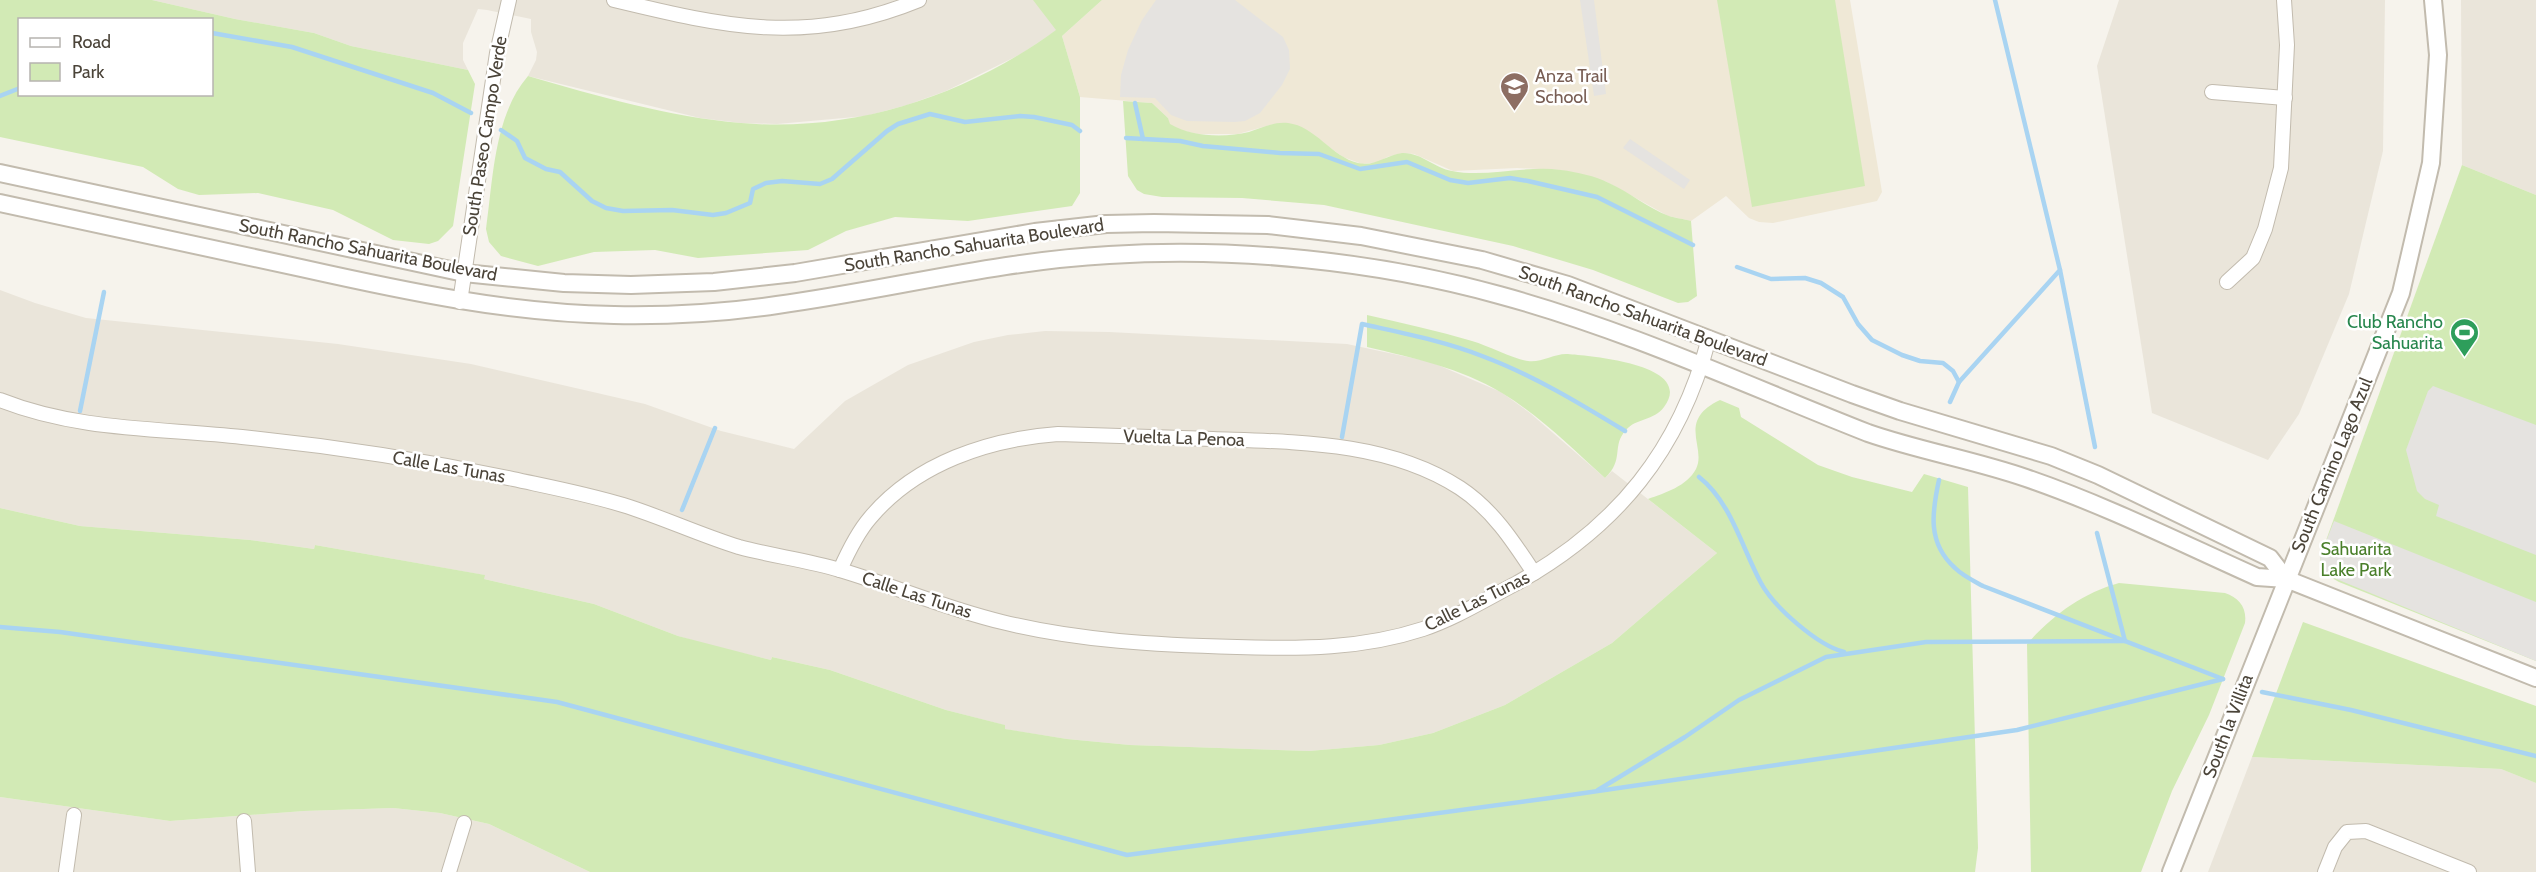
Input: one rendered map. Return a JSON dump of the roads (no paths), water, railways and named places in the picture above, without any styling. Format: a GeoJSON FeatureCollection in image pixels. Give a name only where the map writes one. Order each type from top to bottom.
{"type":"FeatureCollection","features":[{"type":"Feature","properties":{"kind":"street","name":"South Paseo Campo Verde"},"geometry":{"type":"LineString","coordinates":[[460,302],[497,53],[509,0]]}},
{"type":"Feature","properties":{"kind":"street"},"geometry":{"type":"LineString","coordinates":[[614,0],[733,26],[779,29],[813,28],[886,14],[919,0]]}},
{"type":"Feature","properties":{"kind":"street"},"geometry":{"type":"LineString","coordinates":[[2227,282],[2253,258],[2265,229],[2280,168],[2288,45],[2284,0]]}},
{"type":"Feature","properties":{"kind":"street","name":"South Camino Lago Azul"},"geometry":{"type":"LineString","coordinates":[[2286,579],[2401,293],[2431,163],[2438,55],[2433,0]]}},
{"type":"Feature","properties":{"kind":"street"},"geometry":{"type":"LineString","coordinates":[[2212,92],[2285,98]]}},
{"type":"Feature","properties":{"kind":"street","name":"South Rancho Sahuarita Boulevard"},"geometry":{"type":"LineString","coordinates":[[0,173],[464,273],[564,283],[631,285],[714,282],[795,273],[966,242],[1086,226],[1154,223],[1268,225],[1361,236],[1482,260],[1568,285],[1881,405],[2051,456],[2098,475],[2270,558],[2286,579]]}},
{"type":"Feature","properties":{"kind":"street","name":"South Rancho Sahuarita Boulevard"},"geometry":{"type":"LineString","coordinates":[[0,203],[460,302],[563,313],[654,315],[717,312],[776,305],[1000,267],[1069,258],[1159,253],[1293,258],[1415,275],[1476,288],[1590,324],[1904,446],[2024,477],[2075,496],[2258,576],[2286,579],[2536,678]]}},
{"type":"Feature","properties":{"kind":"street","name":"Calle Las Tunas"},"geometry":{"type":"LineString","coordinates":[[0,400],[26,410],[79,422],[326,447],[459,468],[625,506],[739,547],[840,570],[998,621],[1080,638],[1121,642],[1310,649],[1354,645],[1427,627],[1460,614],[1534,573],[1590,535],[1616,510],[1658,457],[1684,410],[1701,367],[1709,338]]}},
{"type":"Feature","properties":{"kind":"street","name":"Vuelta La Penoa"},"geometry":{"type":"LineString","coordinates":[[840,570],[856,537],[869,518],[887,500],[936,466],[973,449],[1019,438],[1059,434],[1294,442],[1367,453],[1413,465],[1440,476],[1481,504],[1510,536],[1534,573]]}},
{"type":"Feature","properties":{"kind":"street","name":"South la Villita"},"geometry":{"type":"LineString","coordinates":[[2171,872],[2286,579]]}},
{"type":"Feature","properties":{"kind":"street"},"geometry":{"type":"LineString","coordinates":[[66,872],[74,815]]}},
{"type":"Feature","properties":{"kind":"street"},"geometry":{"type":"LineString","coordinates":[[244,821],[248,872]]}},
{"type":"Feature","properties":{"kind":"street"},"geometry":{"type":"LineString","coordinates":[[449,872],[464,823]]}},
{"type":"Feature","properties":{"kind":"street"},"geometry":{"type":"LineString","coordinates":[[2325,872],[2335,847],[2347,832],[2366,831],[2469,872]]}},
{"type":"Feature","properties":{"kind":"waterway"},"geometry":{"type":"LineString","coordinates":[[1950,402],[1959,382],[2060,270],[1995,0]]}},
{"type":"Feature","properties":{"kind":"waterway"},"geometry":{"type":"LineString","coordinates":[[213,33],[292,47],[433,93],[471,113]]}},
{"type":"Feature","properties":{"kind":"waterway"},"geometry":{"type":"LineString","coordinates":[[0,96],[18,89]]}},
{"type":"Feature","properties":{"kind":"waterway"},"geometry":{"type":"LineString","coordinates":[[1135,103],[1143,139]]}},
{"type":"Feature","properties":{"kind":"waterway"},"geometry":{"type":"LineString","coordinates":[[501,130],[517,141],[525,158],[546,169],[560,172],[592,201],[606,208],[623,211],[672,210],[713,215],[726,213],[750,203],[753,189],[766,183],[782,181],[820,184],[832,179],[887,131],[898,124],[930,114],[965,122],[1020,116],[1034,117],[1072,125],[1080,131]]}},
{"type":"Feature","properties":{"kind":"waterway"},"geometry":{"type":"LineString","coordinates":[[1126,138],[1180,141],[1203,146],[1280,153],[1319,154],[1360,169],[1407,162],[1450,180],[1468,183],[1510,178],[1528,181],[1597,197],[1693,245]]}},
{"type":"Feature","properties":{"kind":"waterway"},"geometry":{"type":"LineString","coordinates":[[1737,267],[1771,279],[1805,278],[1821,283],[1843,297],[1858,324],[1872,340],[1920,361],[1943,363],[1953,371],[1959,382]]}},
{"type":"Feature","properties":{"kind":"waterway"},"geometry":{"type":"LineString","coordinates":[[2060,270],[2095,447]]}},
{"type":"Feature","properties":{"kind":"waterway"},"geometry":{"type":"LineString","coordinates":[[80,411],[104,292]]}},
{"type":"Feature","properties":{"kind":"waterway"},"geometry":{"type":"LineString","coordinates":[[1342,437],[1362,324],[1438,342],[1501,364],[1555,390],[1625,431]]}},
{"type":"Feature","properties":{"kind":"waterway"},"geometry":{"type":"LineString","coordinates":[[682,510],[715,428]]}},
{"type":"Feature","properties":{"kind":"waterway"},"geometry":{"type":"LineString","coordinates":[[1699,477],[1720,499],[1728,512],[1767,593],[1797,624],[1821,642],[1844,652]]}},
{"type":"Feature","properties":{"kind":"waterway"},"geometry":{"type":"LineString","coordinates":[[1939,480],[1934,515],[1936,538],[1946,558],[1961,573],[1983,586],[2223,679]]}},
{"type":"Feature","properties":{"kind":"waterway"},"geometry":{"type":"LineString","coordinates":[[1598,790],[1685,737],[1739,700],[1826,657],[1926,642],[2125,641],[2097,533]]}},
{"type":"Feature","properties":{"kind":"waterway"},"geometry":{"type":"LineString","coordinates":[[0,627],[60,632],[557,702],[1127,855],[1550,798],[2017,730],[2223,679]]}},
{"type":"Feature","properties":{"kind":"waterway"},"geometry":{"type":"LineString","coordinates":[[2262,692],[2351,710],[2536,756]]}},
{"type":"Feature","properties":{"kind":"place","name":"Anza Trail School"},"geometry":{"type":"Point","coordinates":[1514,112]}},
{"type":"Feature","properties":{"kind":"place","name":"Club Rancho Sahuarita"},"geometry":{"type":"Point","coordinates":[2464,358]}},
{"type":"Feature","properties":{"kind":"park label","name":"Sahuarita Lake Park"},"geometry":{"type":"Point","coordinates":[2356,559]}}]}
